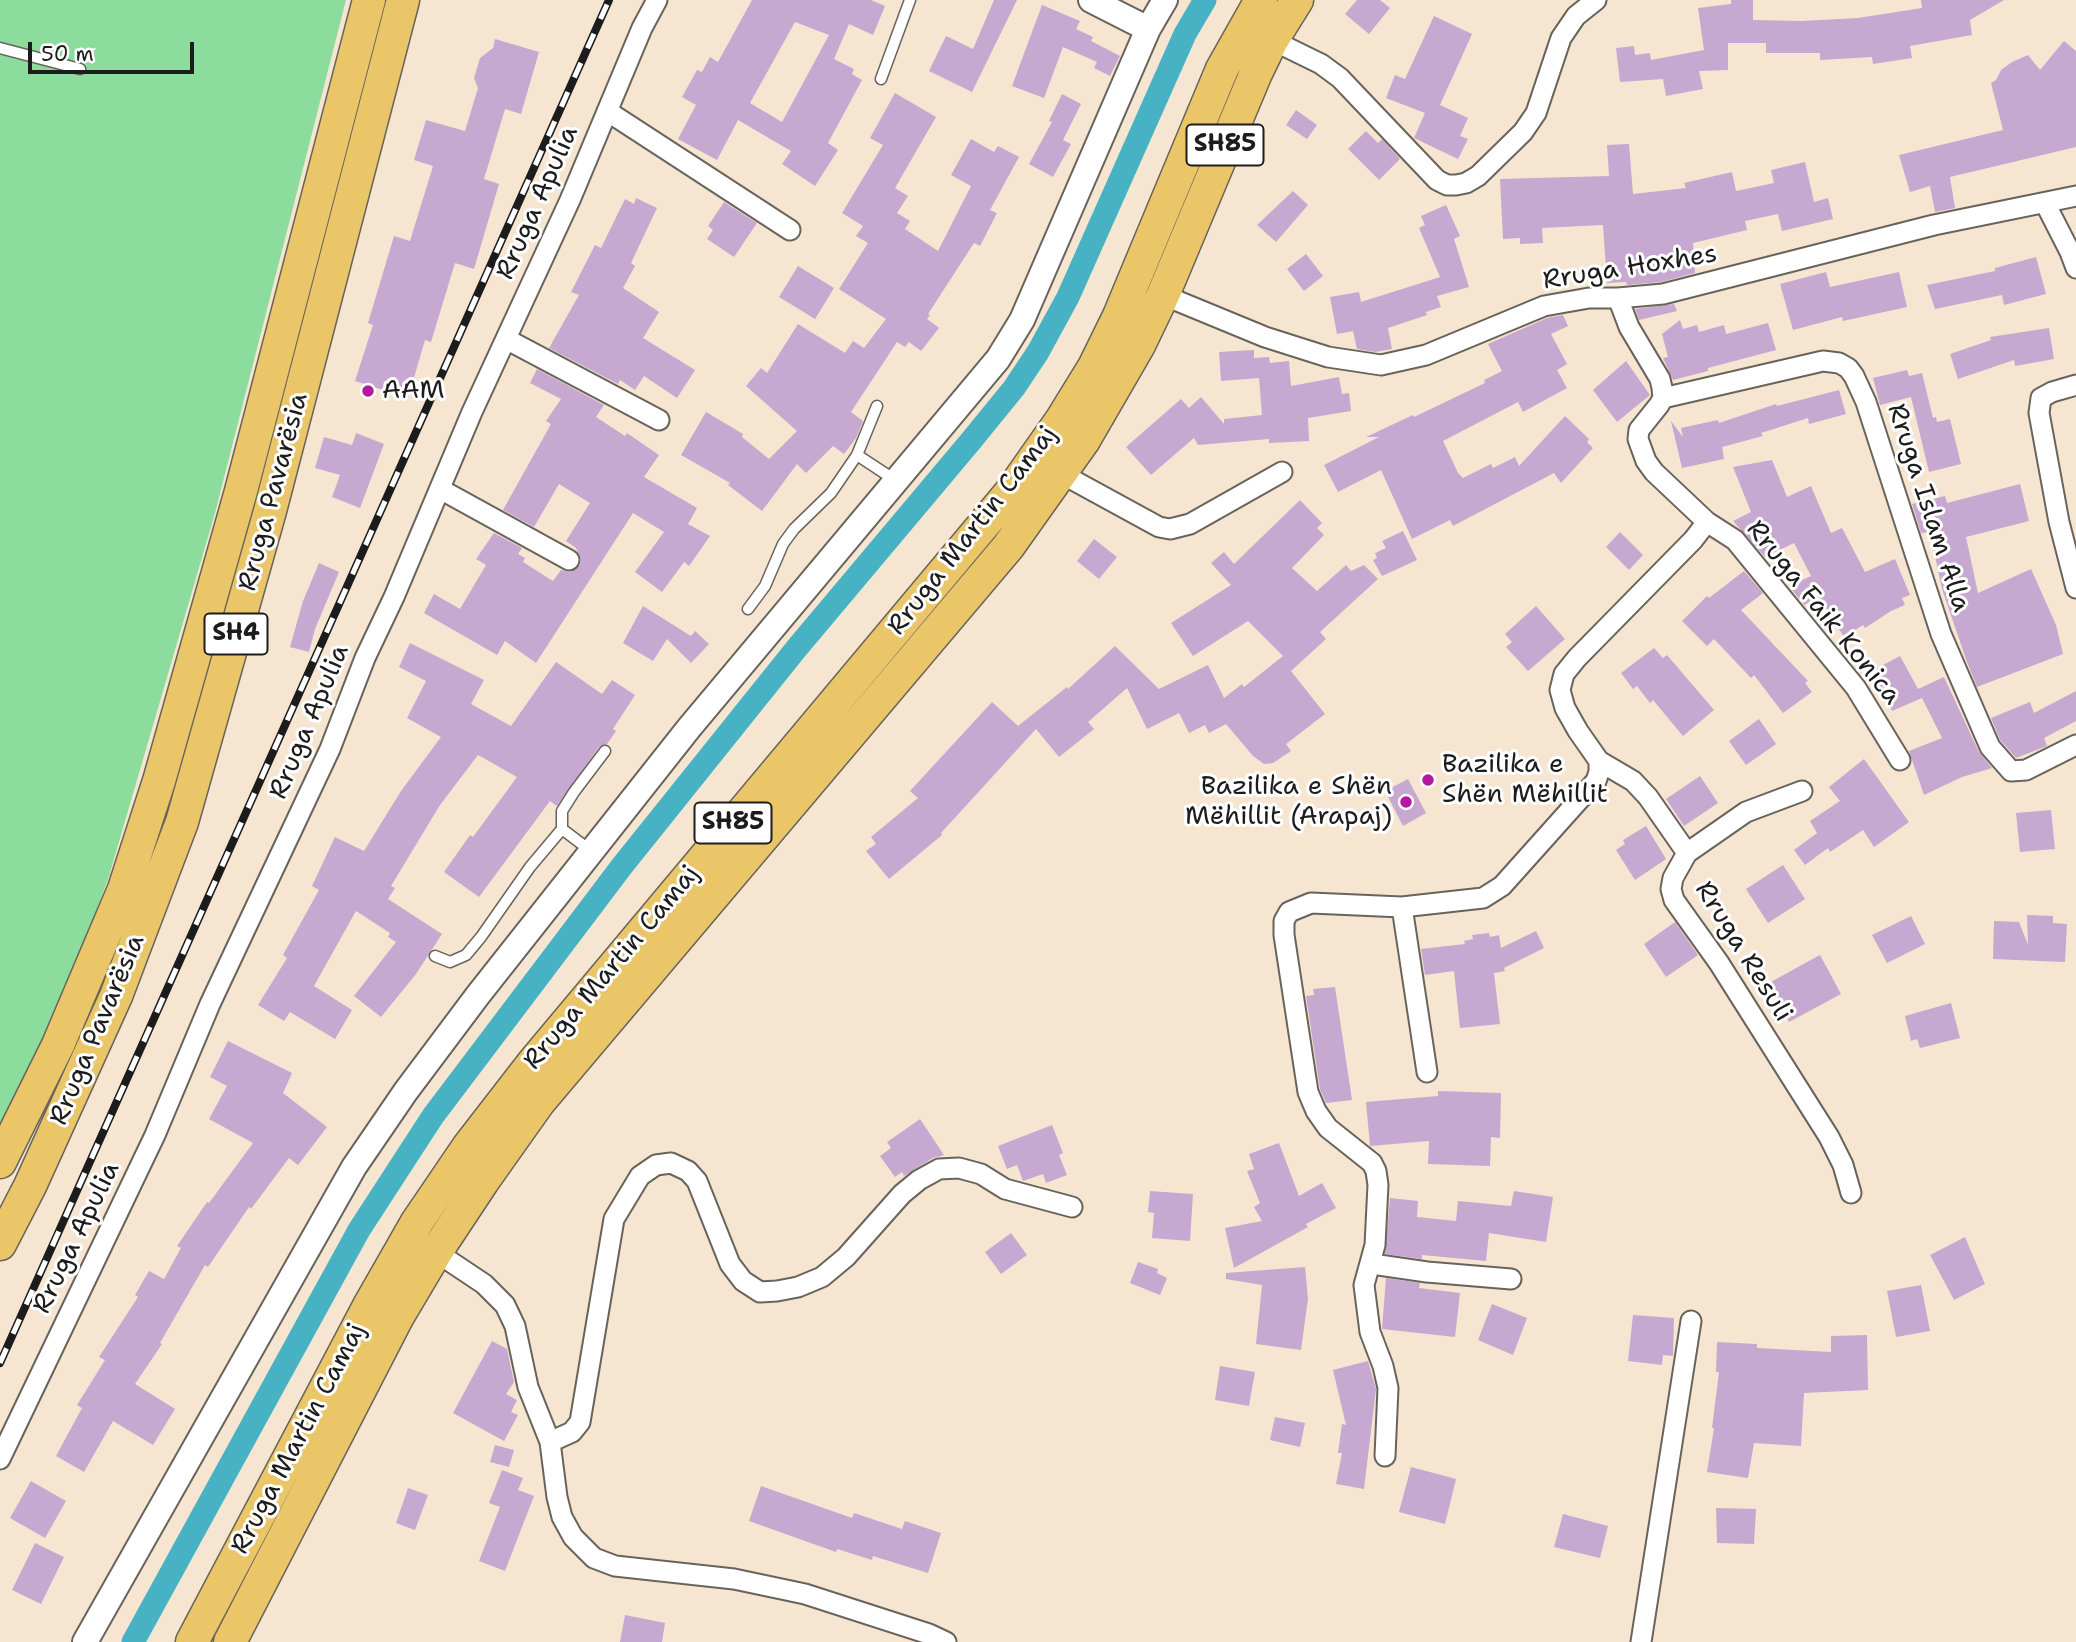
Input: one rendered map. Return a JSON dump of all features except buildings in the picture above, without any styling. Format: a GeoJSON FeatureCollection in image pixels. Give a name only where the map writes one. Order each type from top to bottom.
{"type":"FeatureCollection","features":[{"type":"Feature","properties":{"kind":"main road","name":"Rruga Pavarësia"},"geometry":{"type":"LineString","coordinates":[[0,1161],[58,1045],[124,889],[159,781],[241,491],[369,0]]}},
{"type":"Feature","properties":{"kind":"main road","name":"Rruga Pavarësia"},"geometry":{"type":"LineString","coordinates":[[0,1244],[30,1186],[116,996],[181,822],[270,511],[403,0]]}},
{"type":"Feature","properties":{"kind":"main road","name":"Rruga Martin Camaj"},"geometry":{"type":"LineString","coordinates":[[192,1642],[369,1306],[417,1222],[468,1147],[533,1063],[1010,493],[1062,419],[1094,367],[1119,316],[1222,69],[1261,0]]}},
{"type":"Feature","properties":{"kind":"main road","name":"Rruga Martin Camaj"},"geometry":{"type":"LineString","coordinates":[[230,1642],[398,1316],[436,1252],[539,1102],[1008,547],[1062,474],[1113,392],[1163,295],[1214,170],[1272,40],[1297,0]]}},
{"type":"Feature","properties":{"kind":"street","name":"Rruga Apulia"},"geometry":{"type":"LineString","coordinates":[[0,1459],[155,1135],[210,1004],[330,749],[365,658],[570,200],[642,27],[657,0]]}},
{"type":"Feature","properties":{"kind":"street"},"geometry":{"type":"LineString","coordinates":[[1091,0],[1148,29]]}},
{"type":"Feature","properties":{"kind":"street"},"geometry":{"type":"LineString","coordinates":[[85,1642],[354,1167],[414,1081],[689,728],[998,359],[1022,320],[1148,29],[1165,0]]}},
{"type":"Feature","properties":{"kind":"street"},"geometry":{"type":"LineString","coordinates":[[1272,40],[1321,64],[1340,78],[1437,180],[1447,185],[1456,185],[1478,176],[1523,132],[1536,113],[1561,38],[1576,16],[1596,0]]}},
{"type":"Feature","properties":{"kind":"street"},"geometry":{"type":"LineString","coordinates":[[607,111],[790,230]]}},
{"type":"Feature","properties":{"kind":"street","name":"Rruga Hoxhes"},"geometry":{"type":"LineString","coordinates":[[1163,295],[1265,337],[1328,357],[1381,366],[1426,355],[1544,306],[1589,298],[1663,294],[1934,225],[2076,196]]}},
{"type":"Feature","properties":{"kind":"street"},"geometry":{"type":"LineString","coordinates":[[2045,203],[2076,268]]}},
{"type":"Feature","properties":{"kind":"street"},"geometry":{"type":"LineString","coordinates":[[1618,298],[1629,327],[1660,379],[1663,398]]}},
{"type":"Feature","properties":{"kind":"street"},"geometry":{"type":"LineString","coordinates":[[506,338],[659,420]]}},
{"type":"Feature","properties":{"kind":"street","name":"Rruga Islam Alla"},"geometry":{"type":"LineString","coordinates":[[1663,398],[1823,361],[1839,363],[1848,368],[1866,402],[1941,634],[1990,747],[2011,771],[2026,769],[2076,745]]}},
{"type":"Feature","properties":{"kind":"street"},"geometry":{"type":"LineString","coordinates":[[2076,385],[2041,398],[2039,413],[2059,522],[2076,588]]}},
{"type":"Feature","properties":{"kind":"street","name":"Rruga Faik Konica"},"geometry":{"type":"LineString","coordinates":[[1663,398],[1639,430],[1637,439],[1654,472],[1707,522],[1735,540],[1856,688],[1900,760]]}},
{"type":"Feature","properties":{"kind":"street"},"geometry":{"type":"LineString","coordinates":[[1062,474],[1159,527],[1181,529],[1282,472]]}},
{"type":"Feature","properties":{"kind":"street"},"geometry":{"type":"LineString","coordinates":[[440,489],[569,560]]}},
{"type":"Feature","properties":{"kind":"street"},"geometry":{"type":"LineString","coordinates":[[1385,1456],[1388,1388],[1370,1332],[1364,1286],[1376,1245],[1376,1171],[1372,1163],[1328,1128],[1316,1111],[1308,1092],[1284,921],[1289,912],[1298,906],[1311,903],[1402,907],[1483,898],[1493,893],[1596,781],[1599,772],[1599,761],[1565,708],[1560,690],[1564,674],[1693,540],[1707,522]]}},
{"type":"Feature","properties":{"kind":"street","name":"Rruga Resuli"},"geometry":{"type":"LineString","coordinates":[[1599,761],[1633,781],[1648,797],[1688,853],[1673,878],[1671,889],[1674,900],[1719,963],[1829,1137],[1843,1165],[1851,1193]]}},
{"type":"Feature","properties":{"kind":"street"},"geometry":{"type":"LineString","coordinates":[[1688,853],[1746,812],[1802,791]]}},
{"type":"Feature","properties":{"kind":"street"},"geometry":{"type":"LineString","coordinates":[[1402,907],[1427,1072]]}},
{"type":"Feature","properties":{"kind":"street"},"geometry":{"type":"LineString","coordinates":[[550,1441],[572,1432],[580,1422],[614,1219],[640,1175],[656,1165],[671,1163],[688,1171],[697,1181],[730,1264],[743,1281],[760,1292],[798,1287],[822,1276],[846,1257],[902,1194],[919,1180],[939,1170],[959,1168],[981,1174],[1005,1189],[1072,1207]]}},
{"type":"Feature","properties":{"kind":"street"},"geometry":{"type":"LineString","coordinates":[[0,1172],[30,1186]]}},
{"type":"Feature","properties":{"kind":"street"},"geometry":{"type":"LineString","coordinates":[[436,1252],[484,1284],[505,1305],[515,1326],[528,1387],[550,1441],[562,1517],[573,1537],[594,1558],[615,1566],[734,1579],[805,1594],[946,1642]]}},
{"type":"Feature","properties":{"kind":"street"},"geometry":{"type":"LineString","coordinates":[[1371,1264],[1511,1279]]}},
{"type":"Feature","properties":{"kind":"street"},"geometry":{"type":"LineString","coordinates":[[1641,1642],[1691,1321]]}},
{"type":"Feature","properties":{"kind":"lane"},"geometry":{"type":"LineString","coordinates":[[881,79],[910,0]]}},
{"type":"Feature","properties":{"kind":"lane"},"geometry":{"type":"LineString","coordinates":[[0,48],[80,69]]}},
{"type":"Feature","properties":{"kind":"lane"},"geometry":{"type":"LineString","coordinates":[[748,608],[765,586],[783,544],[793,529],[831,493],[857,455],[877,406]]}},
{"type":"Feature","properties":{"kind":"lane"},"geometry":{"type":"LineString","coordinates":[[857,455],[895,481]]}},
{"type":"Feature","properties":{"kind":"lane"},"geometry":{"type":"LineString","coordinates":[[435,956],[450,962],[466,955],[530,867],[562,829],[562,811],[605,751]]}},
{"type":"Feature","properties":{"kind":"lane"},"geometry":{"type":"LineString","coordinates":[[562,829],[591,851]]}},
{"type":"Feature","properties":{"kind":"green space"},"geometry":{"type":"Polygon","coordinates":[[[0,0],[346,0],[215,513],[109,876],[77,964],[31,1075],[0,1136],[0,0]]]}},
{"type":"Feature","properties":{"kind":"waterway"},"geometry":{"type":"LineString","coordinates":[[133,1642],[359,1230],[433,1116],[622,866],[796,649],[1014,388],[1038,352],[1068,297],[1185,34],[1205,0]]}},
{"type":"Feature","properties":{"kind":"railway"},"geometry":{"type":"LineString","coordinates":[[0,1363],[609,0]]}},
{"type":"Feature","properties":{"kind":"place","name":"AAM"},"geometry":{"type":"Point","coordinates":[368,391]}},
{"type":"Feature","properties":{"kind":"place","name":"Bazilika e Shën Mëhillit"},"geometry":{"type":"Point","coordinates":[1428,780]}},
{"type":"Feature","properties":{"kind":"place","name":"Bazilika e Shën Mëhillit (Arapaj)"},"geometry":{"type":"Point","coordinates":[1406,802]}}]}
